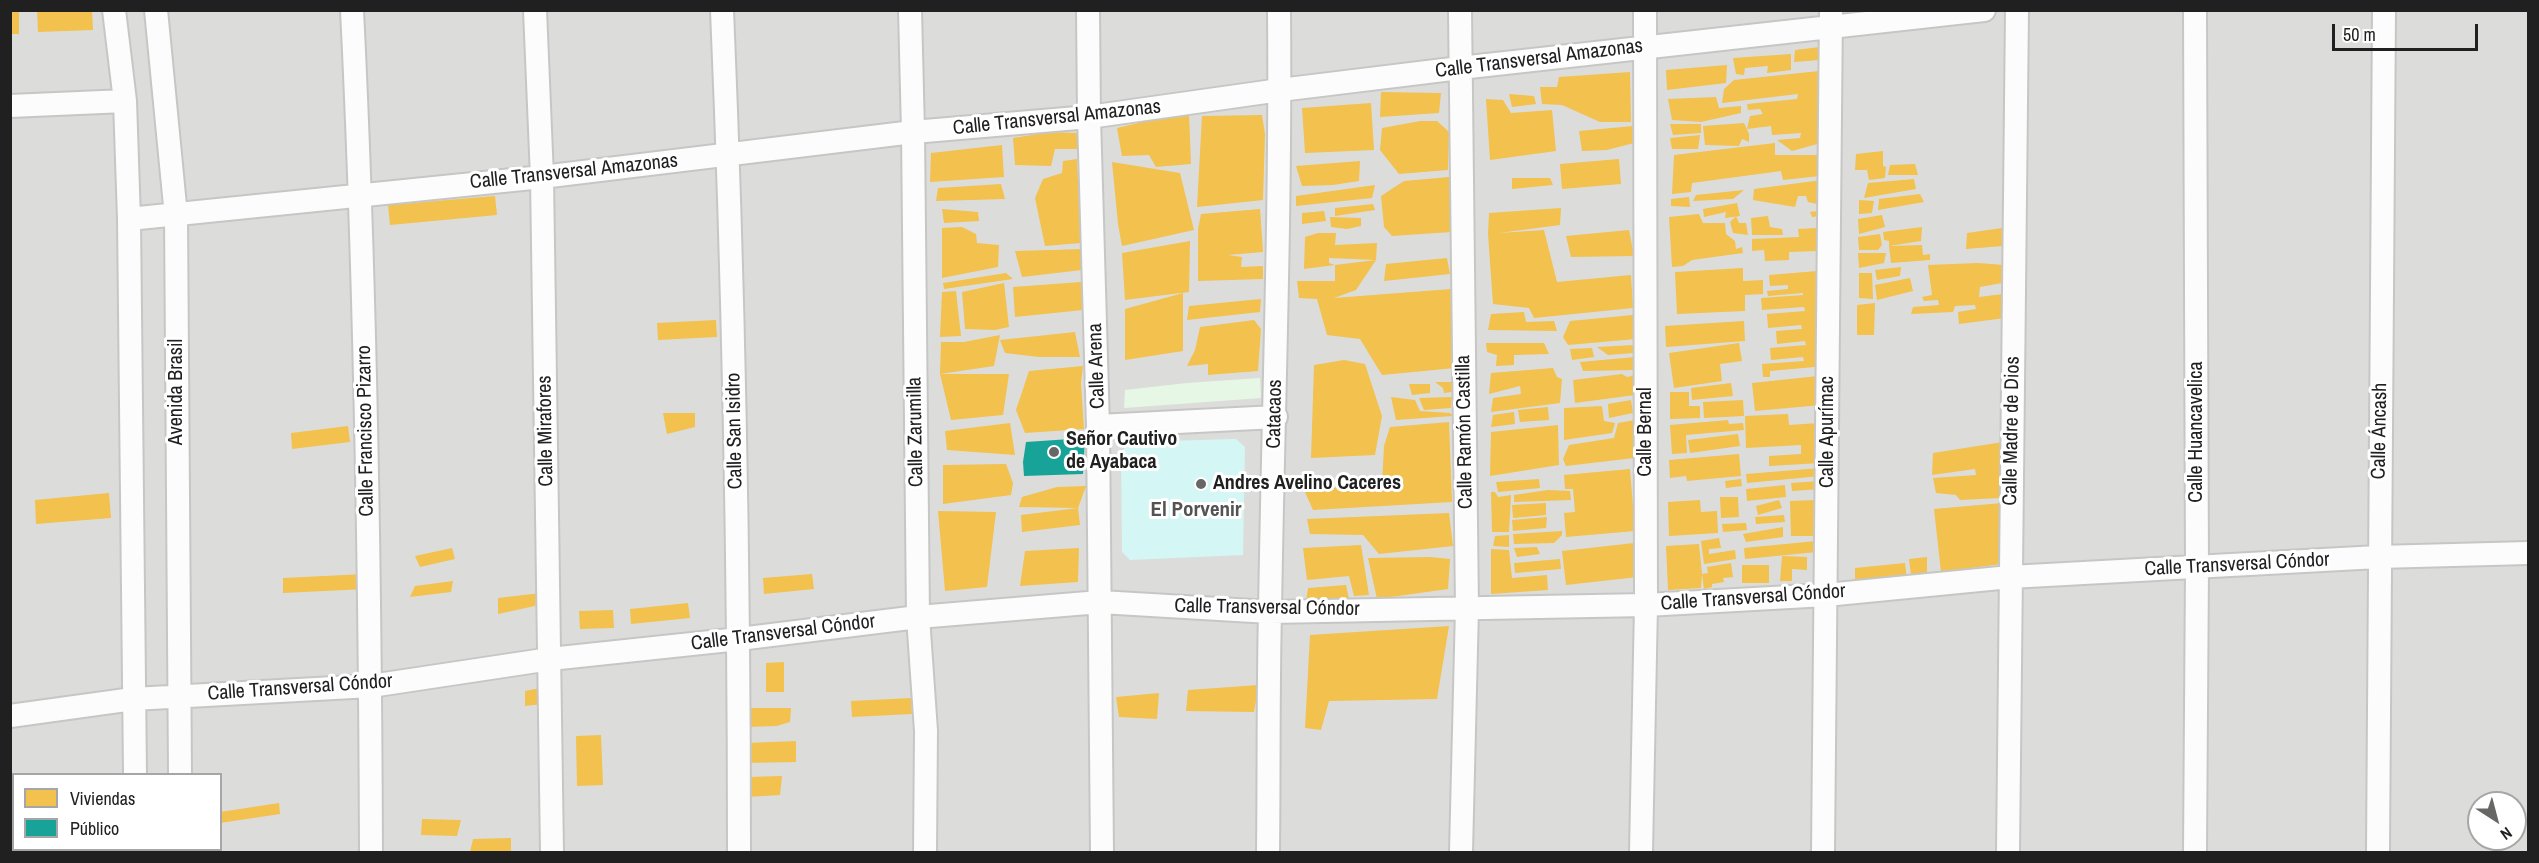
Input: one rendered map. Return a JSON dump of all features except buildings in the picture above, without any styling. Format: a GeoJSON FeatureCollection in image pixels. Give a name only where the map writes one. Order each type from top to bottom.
{"type":"FeatureCollection","features":[{"type":"Feature","properties":{"kind":"street"},"geometry":{"type":"LineString","coordinates":[[114,10],[125,101],[129,219],[135,773]]}},
{"type":"Feature","properties":{"kind":"street","name":"Avenida Brasil"},"geometry":{"type":"LineString","coordinates":[[156,10],[176,216],[180,773]]}},
{"type":"Feature","properties":{"kind":"street","name":"Calle Francisco Pizarro"},"geometry":{"type":"LineString","coordinates":[[352,10],[361,194],[371,686],[371,852]]}},
{"type":"Feature","properties":{"kind":"street","name":"Calle Mirafores"},"geometry":{"type":"LineString","coordinates":[[536,10],[542,177],[552,852]]}},
{"type":"Feature","properties":{"kind":"street","name":"Calle San Isidro"},"geometry":{"type":"LineString","coordinates":[[722,10],[728,155],[739,639],[740,852]]}},
{"type":"Feature","properties":{"kind":"street","name":"Calle Zarumilla"},"geometry":{"type":"LineString","coordinates":[[910,10],[918,616],[926,731],[925,852]]}},
{"type":"Feature","properties":{"kind":"street","name":"Calle Arena"},"geometry":{"type":"LineString","coordinates":[[1088,10],[1098,426],[1102,852]]}},
{"type":"Feature","properties":{"kind":"street","name":"Catacaos"},"geometry":{"type":"LineString","coordinates":[[1268,852],[1270,612],[1276,417],[1279,10]]}},
{"type":"Feature","properties":{"kind":"street","name":"Calle Ramón Castilla"},"geometry":{"type":"LineString","coordinates":[[1460,10],[1467,608],[1461,852]]}},
{"type":"Feature","properties":{"kind":"street","name":"Calle Bernal"},"geometry":{"type":"LineString","coordinates":[[1641,852],[1646,605],[1645,10]]}},
{"type":"Feature","properties":{"kind":"street","name":"Calle Transversal Amazonas"},"geometry":{"type":"LineString","coordinates":[[129,219],[542,177],[913,132],[1089,117],[1280,90],[1645,47],[1831,19],[1984,10]]}},
{"type":"Feature","properties":{"kind":"street","name":"Calle Madre de Dios"},"geometry":{"type":"LineString","coordinates":[[2008,852],[2017,10]]}},
{"type":"Feature","properties":{"kind":"street","name":"Calle Huancavelica"},"geometry":{"type":"LineString","coordinates":[[2195,10],[2197,568],[2195,852]]}},
{"type":"Feature","properties":{"kind":"street","name":"Calle Áncash"},"geometry":{"type":"LineString","coordinates":[[2378,852],[2378,557],[2384,10]]}},
{"type":"Feature","properties":{"kind":"street","name":"Calle Apurímac"},"geometry":{"type":"LineString","coordinates":[[1823,852],[1831,19]]}},
{"type":"Feature","properties":{"kind":"street"},"geometry":{"type":"LineString","coordinates":[[10,106],[125,101]]}},
{"type":"Feature","properties":{"kind":"street"},"geometry":{"type":"LineString","coordinates":[[1098,426],[1276,417]]}},
{"type":"Feature","properties":{"kind":"street","name":"Calle Transversal Cóndor"},"geometry":{"type":"LineString","coordinates":[[10,716],[133,699],[371,686],[550,659],[739,639],[918,616],[1100,602],[1270,612],[1646,605],[1826,595],[2010,577],[2378,557],[2529,553]]}},
{"type":"Feature","properties":{"kind":"shaded area"},"geometry":{"type":"Polygon","coordinates":[[[10,11],[2528,11],[2528,852],[11,852],[10,11]]]}},
{"type":"Feature","properties":{"kind":"shaded area"},"geometry":{"type":"Polygon","coordinates":[[[1260,378],[1261,398],[1124,408],[1125,390],[1260,378]]]}},
{"type":"Feature","properties":{"kind":"shaded area"},"geometry":{"type":"Polygon","coordinates":[[[1236,439],[1245,447],[1243,555],[1130,560],[1122,552],[1121,452],[1131,442],[1236,439]]]}},
{"type":"Feature","properties":{"kind":"place","name":"Señor Cautivo de Ayabaca"},"geometry":{"type":"Point","coordinates":[1054,452]}},
{"type":"Feature","properties":{"kind":"place","name":"Andres Avelino Caceres"},"geometry":{"type":"Point","coordinates":[1201,484]}},
{"type":"Feature","properties":{"kind":"district","name":"El Porvenir"},"geometry":{"type":"Point","coordinates":[1196,510]}}]}
